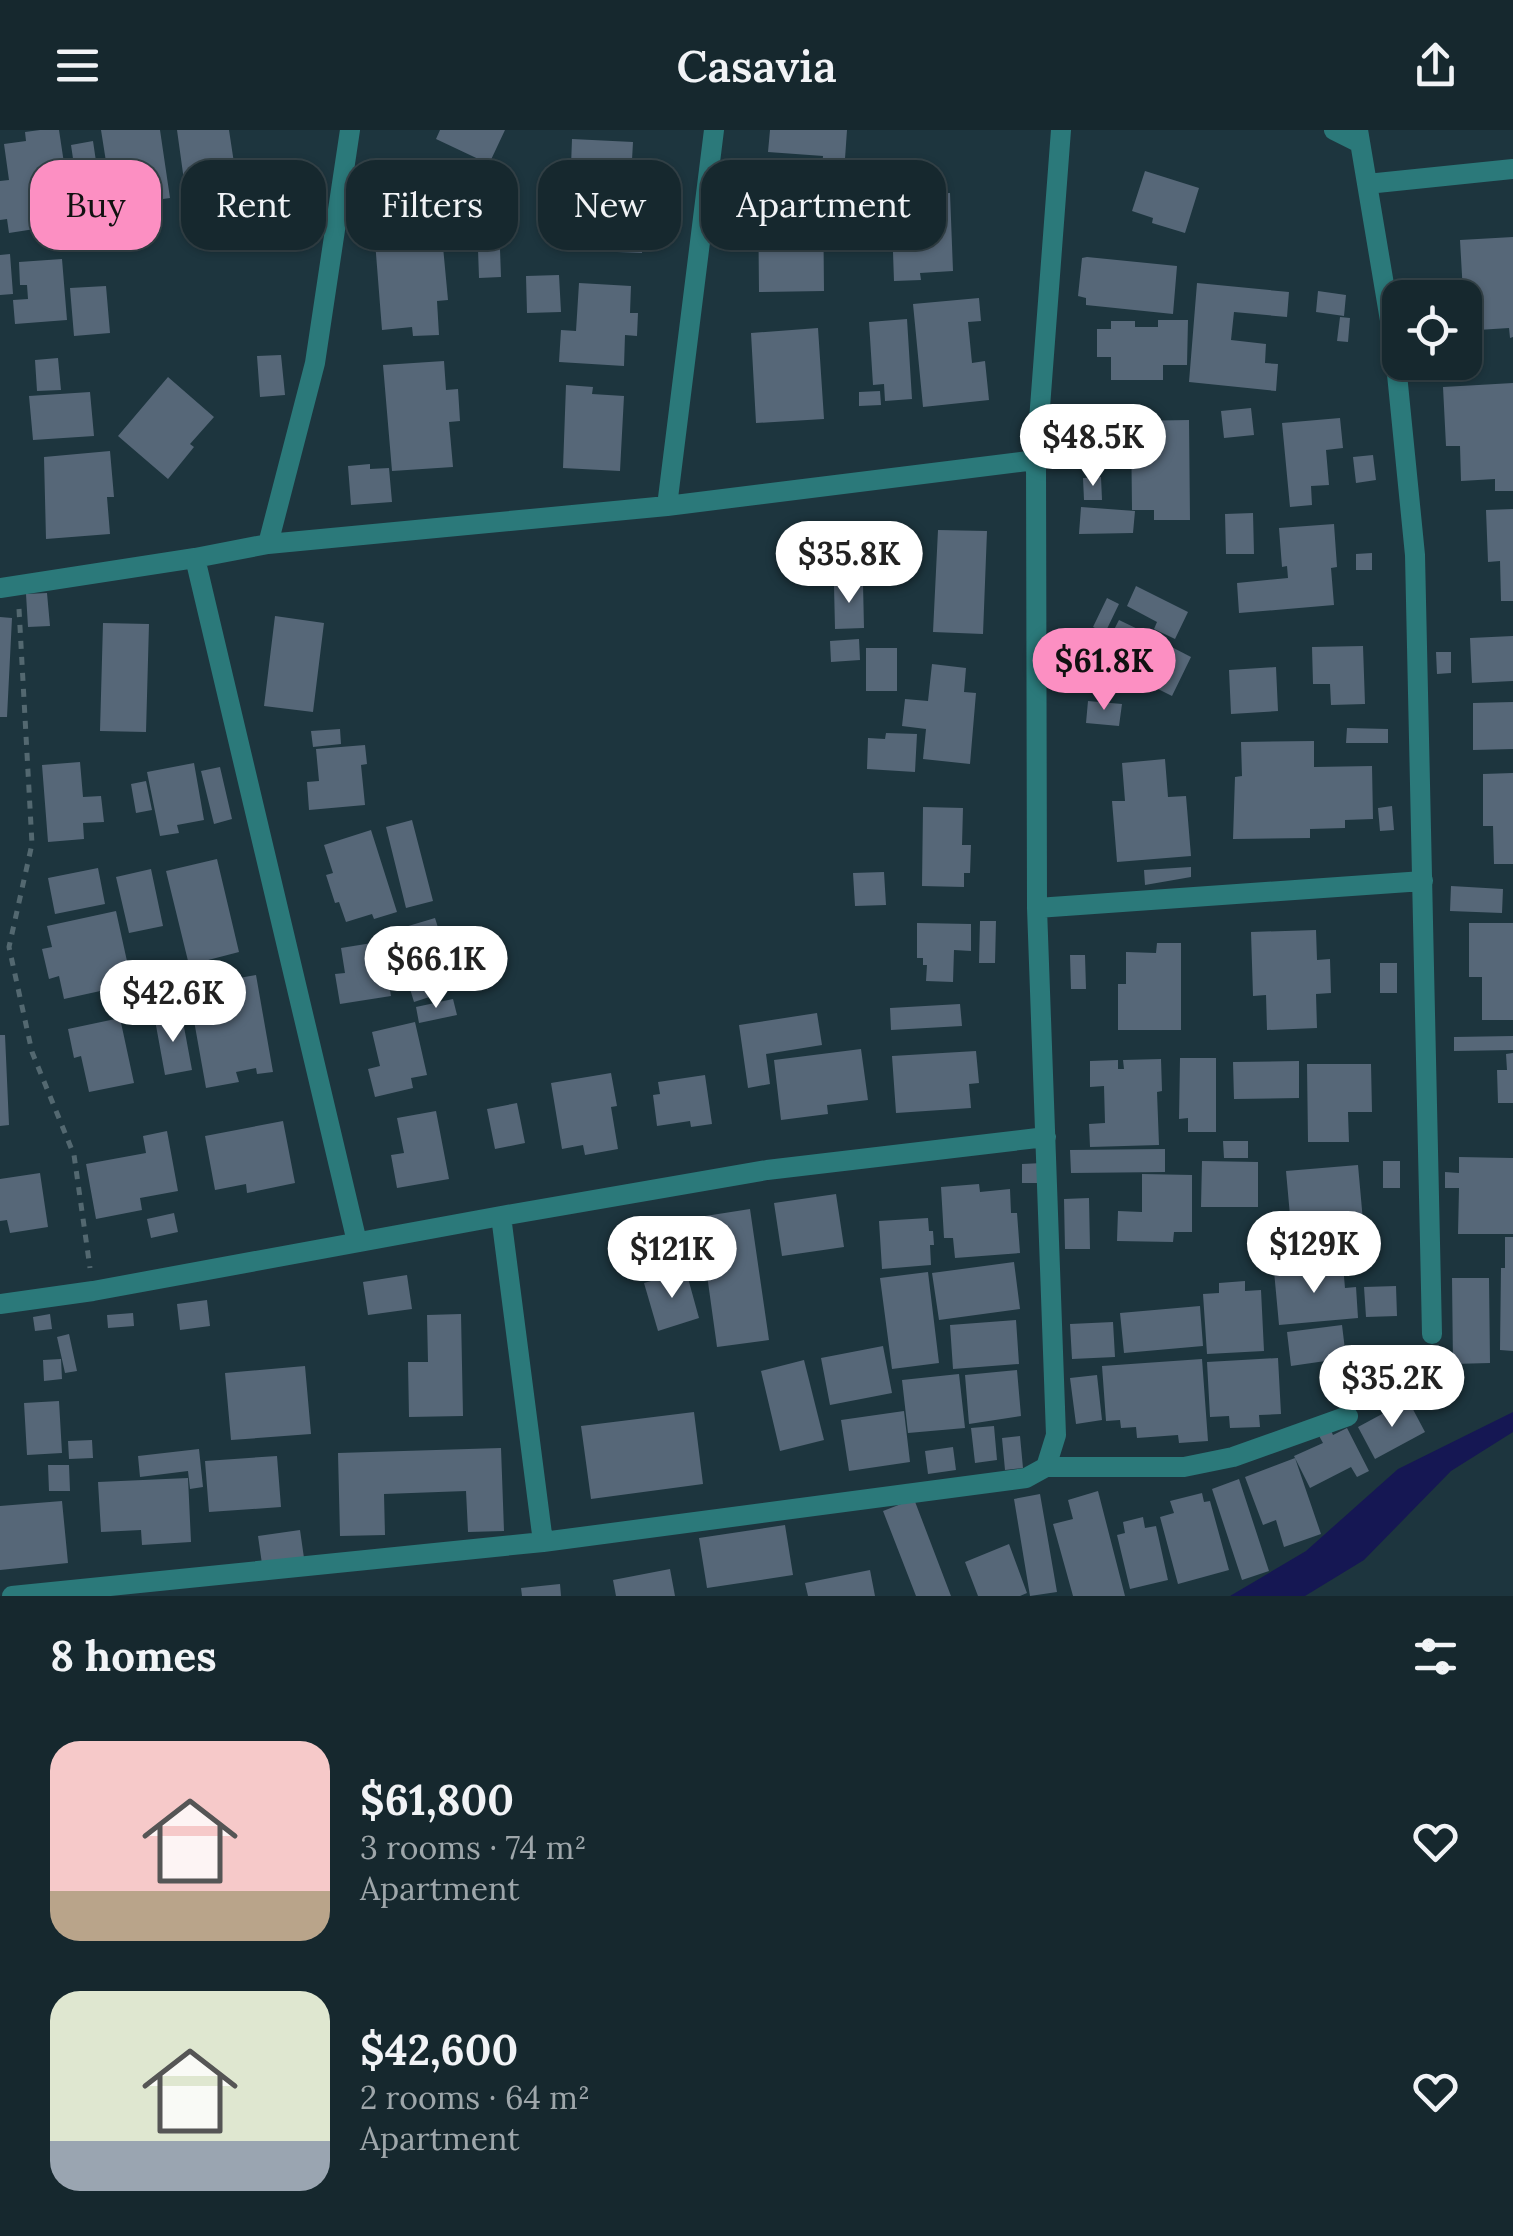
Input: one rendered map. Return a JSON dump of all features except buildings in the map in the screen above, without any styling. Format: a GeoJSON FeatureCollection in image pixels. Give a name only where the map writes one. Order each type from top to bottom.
{"type":"FeatureCollection","features":[{"type":"Feature","properties":{"kind":"street"},"geometry":{"type":"LineString","coordinates":[[268,544],[316,364],[350,130]]}},
{"type":"Feature","properties":{"kind":"street"},"geometry":{"type":"LineString","coordinates":[[668,506],[714,130]]}},
{"type":"Feature","properties":{"kind":"street"},"geometry":{"type":"LineString","coordinates":[[1046,1467],[1056,1435],[1038,908],[1036,460],[1061,130]]}},
{"type":"Feature","properties":{"kind":"street"},"geometry":{"type":"LineString","coordinates":[[1334,130],[1358,136],[1368,184],[1394,344],[1415,555],[1432,1334]]}},
{"type":"Feature","properties":{"kind":"street"},"geometry":{"type":"LineString","coordinates":[[1368,184],[1513,169]]}},
{"type":"Feature","properties":{"kind":"street"},"geometry":{"type":"LineString","coordinates":[[9,586],[268,544],[668,506],[1036,460]]}},
{"type":"Feature","properties":{"kind":"street"},"geometry":{"type":"LineString","coordinates":[[195,558],[356,1242]]}},
{"type":"Feature","properties":{"kind":"street"},"geometry":{"type":"LineString","coordinates":[[1038,908],[1423,881]]}},
{"type":"Feature","properties":{"kind":"street"},"geometry":{"type":"LineString","coordinates":[[0,1304],[94,1291],[767,1170],[1046,1137]]}},
{"type":"Feature","properties":{"kind":"street"},"geometry":{"type":"LineString","coordinates":[[501,1216],[544,1542]]}},
{"type":"Feature","properties":{"kind":"street"},"geometry":{"type":"LineString","coordinates":[[12,1596],[544,1542],[1026,1478],[1046,1467],[1184,1467],[1233,1457],[1348,1416]]}},
{"type":"Feature","properties":{"kind":"path"},"geometry":{"type":"LineString","coordinates":[[9,586],[32,844],[9,947],[32,1052],[74,1155],[94,1291]]}},
{"type":"Feature","properties":{"kind":"shaded area"},"geometry":{"type":"Polygon","coordinates":[[[1513,1412],[1513,1432],[1451,1471],[1364,1560],[1305,1596],[1230,1596],[1306,1551],[1398,1469],[1513,1412]]]}}]}
